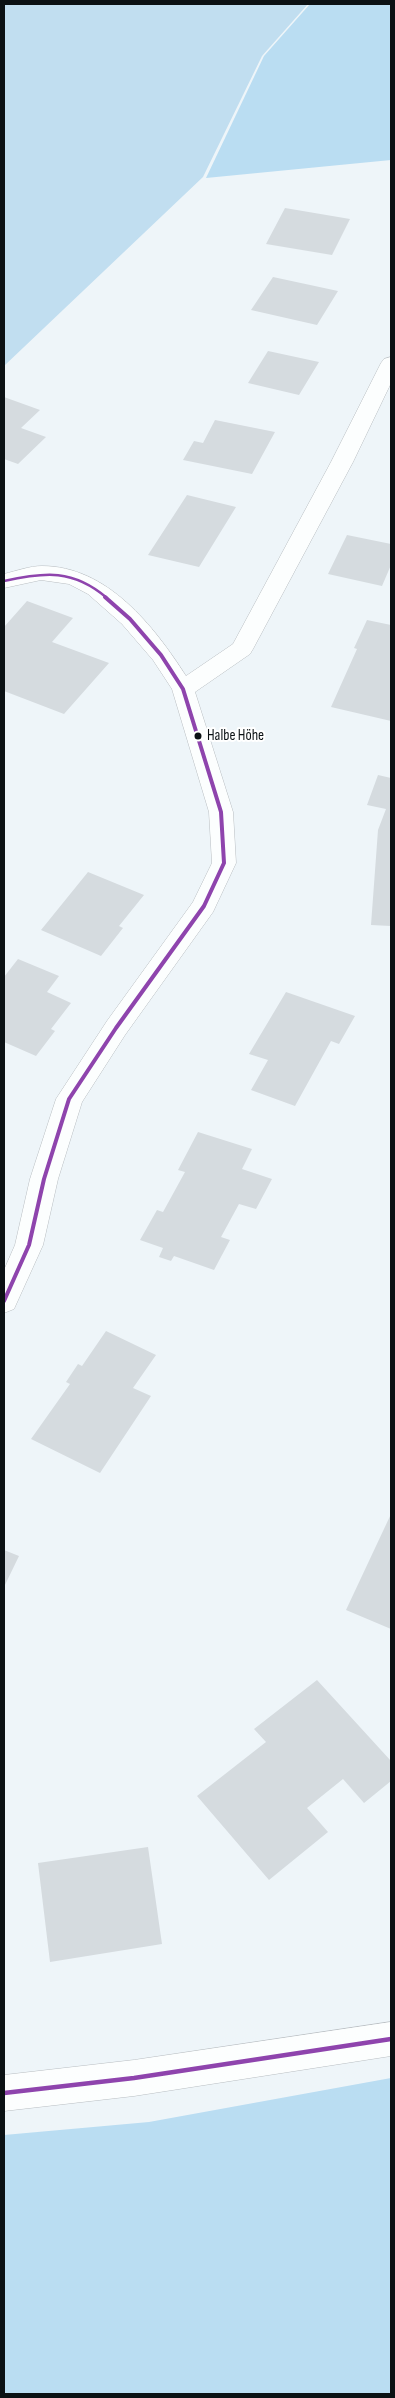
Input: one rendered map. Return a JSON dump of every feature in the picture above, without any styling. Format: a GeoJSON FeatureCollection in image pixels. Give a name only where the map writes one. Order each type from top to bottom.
{"type":"FeatureCollection","features":[{"type":"Feature","properties":{"kind":"street"},"geometry":{"type":"LineString","coordinates":[[183,689],[242,649],[342,462],[391,363]]}},
{"type":"Feature","properties":{"kind":"street"},"geometry":{"type":"LineString","coordinates":[[4,580],[41,573],[74,578],[96,589],[130,619],[161,655],[183,689],[220,812],[224,864],[204,906],[116,1028],[69,1099],[44,1179],[29,1246],[4,1301]]}},
{"type":"Feature","properties":{"kind":"street"},"geometry":{"type":"LineString","coordinates":[[4,2093],[134,2078],[391,2039]]}},
{"type":"Feature","properties":{"kind":"shaded area"},"geometry":{"type":"Polygon","coordinates":[[[4,4],[308,4],[262,56],[203,177],[4,366],[4,4]]]}},
{"type":"Feature","properties":{"kind":"shaded area"},"geometry":{"type":"Polygon","coordinates":[[[310,4],[391,4],[391,160],[206,178],[264,56],[310,4]]]}},
{"type":"Feature","properties":{"kind":"shaded area"},"geometry":{"type":"Polygon","coordinates":[[[391,2078],[391,2394],[4,2394],[4,2135],[149,2122],[391,2078]]]}},
{"type":"Feature","properties":{"kind":"building"},"geometry":{"type":"Polygon","coordinates":[[[285,208],[350,219],[332,255],[266,244],[285,208]]]}},
{"type":"Feature","properties":{"kind":"building"},"geometry":{"type":"Polygon","coordinates":[[[273,277],[338,291],[317,325],[251,310],[273,277]]]}},
{"type":"Feature","properties":{"kind":"building"},"geometry":{"type":"Polygon","coordinates":[[[268,351],[319,362],[299,395],[248,383],[268,351]]]}},
{"type":"Feature","properties":{"kind":"building"},"geometry":{"type":"Polygon","coordinates":[[[4,397],[40,410],[21,428],[46,437],[18,464],[4,459],[4,397]]]}},
{"type":"Feature","properties":{"kind":"building"},"geometry":{"type":"Polygon","coordinates":[[[215,420],[275,432],[252,474],[183,460],[194,441],[203,443],[215,420]]]}},
{"type":"Feature","properties":{"kind":"building"},"geometry":{"type":"Polygon","coordinates":[[[187,495],[236,507],[199,567],[148,555],[187,495]]]}},
{"type":"Feature","properties":{"kind":"building"},"geometry":{"type":"Polygon","coordinates":[[[347,535],[391,544],[391,565],[382,586],[328,574],[347,535]]]}},
{"type":"Feature","properties":{"kind":"building"},"geometry":{"type":"Polygon","coordinates":[[[27,601],[73,618],[52,642],[109,663],[64,714],[4,691],[4,627],[27,601]]]}},
{"type":"Feature","properties":{"kind":"building"},"geometry":{"type":"Polygon","coordinates":[[[367,620],[391,625],[391,721],[331,707],[357,649],[354,648],[367,620]]]}},
{"type":"Feature","properties":{"kind":"building"},"geometry":{"type":"Polygon","coordinates":[[[378,775],[391,778],[391,926],[371,925],[378,830],[386,809],[367,805],[378,775]]]}},
{"type":"Feature","properties":{"kind":"building"},"geometry":{"type":"Polygon","coordinates":[[[88,872],[144,895],[119,926],[123,928],[101,956],[41,930],[88,872]]]}},
{"type":"Feature","properties":{"kind":"building"},"geometry":{"type":"Polygon","coordinates":[[[18,959],[59,976],[47,992],[71,1003],[51,1029],[55,1031],[36,1056],[4,1042],[4,977],[18,959]]]}},
{"type":"Feature","properties":{"kind":"building"},"geometry":{"type":"Polygon","coordinates":[[[286,992],[355,1016],[339,1044],[331,1041],[295,1106],[251,1090],[268,1060],[249,1054],[286,992]]]}},
{"type":"Feature","properties":{"kind":"building"},"geometry":{"type":"Polygon","coordinates":[[[198,1132],[252,1149],[242,1169],[272,1179],[256,1209],[239,1204],[221,1237],[230,1240],[214,1270],[174,1256],[171,1261],[159,1257],[163,1248],[140,1240],[157,1210],[163,1212],[185,1172],[178,1170],[198,1132]]]}},
{"type":"Feature","properties":{"kind":"building"},"geometry":{"type":"Polygon","coordinates":[[[106,1331],[156,1355],[133,1388],[151,1396],[100,1473],[31,1439],[70,1384],[66,1382],[78,1364],[82,1366],[106,1331]]]}},
{"type":"Feature","properties":{"kind":"building"},"geometry":{"type":"Polygon","coordinates":[[[391,1514],[391,1629],[346,1610],[391,1514]]]}},
{"type":"Feature","properties":{"kind":"building"},"geometry":{"type":"Polygon","coordinates":[[[4,1550],[19,1556],[4,1587],[4,1550]]]}},
{"type":"Feature","properties":{"kind":"building"},"geometry":{"type":"Polygon","coordinates":[[[317,1680],[391,1761],[391,1781],[364,1803],[343,1779],[307,1808],[328,1832],[269,1880],[197,1796],[266,1742],[254,1729],[317,1680]]]}},
{"type":"Feature","properties":{"kind":"building"},"geometry":{"type":"Polygon","coordinates":[[[148,1847],[162,1944],[50,1962],[38,1863],[148,1847]]]}},
{"type":"Feature","properties":{"kind":"transit line"},"geometry":{"type":"LineString","coordinates":[[4,581],[41,573],[74,578],[96,589],[130,619],[161,655],[183,689],[221,812],[224,863],[204,906],[116,1028],[69,1099],[44,1179],[29,1245],[4,1301]]}},
{"type":"Feature","properties":{"kind":"transit line"},"geometry":{"type":"LineString","coordinates":[[4,2093],[134,2078],[391,2039]]}},
{"type":"Feature","properties":{"kind":"place","name":"Halbe Höhe"},"geometry":{"type":"Point","coordinates":[198,736]}}]}
